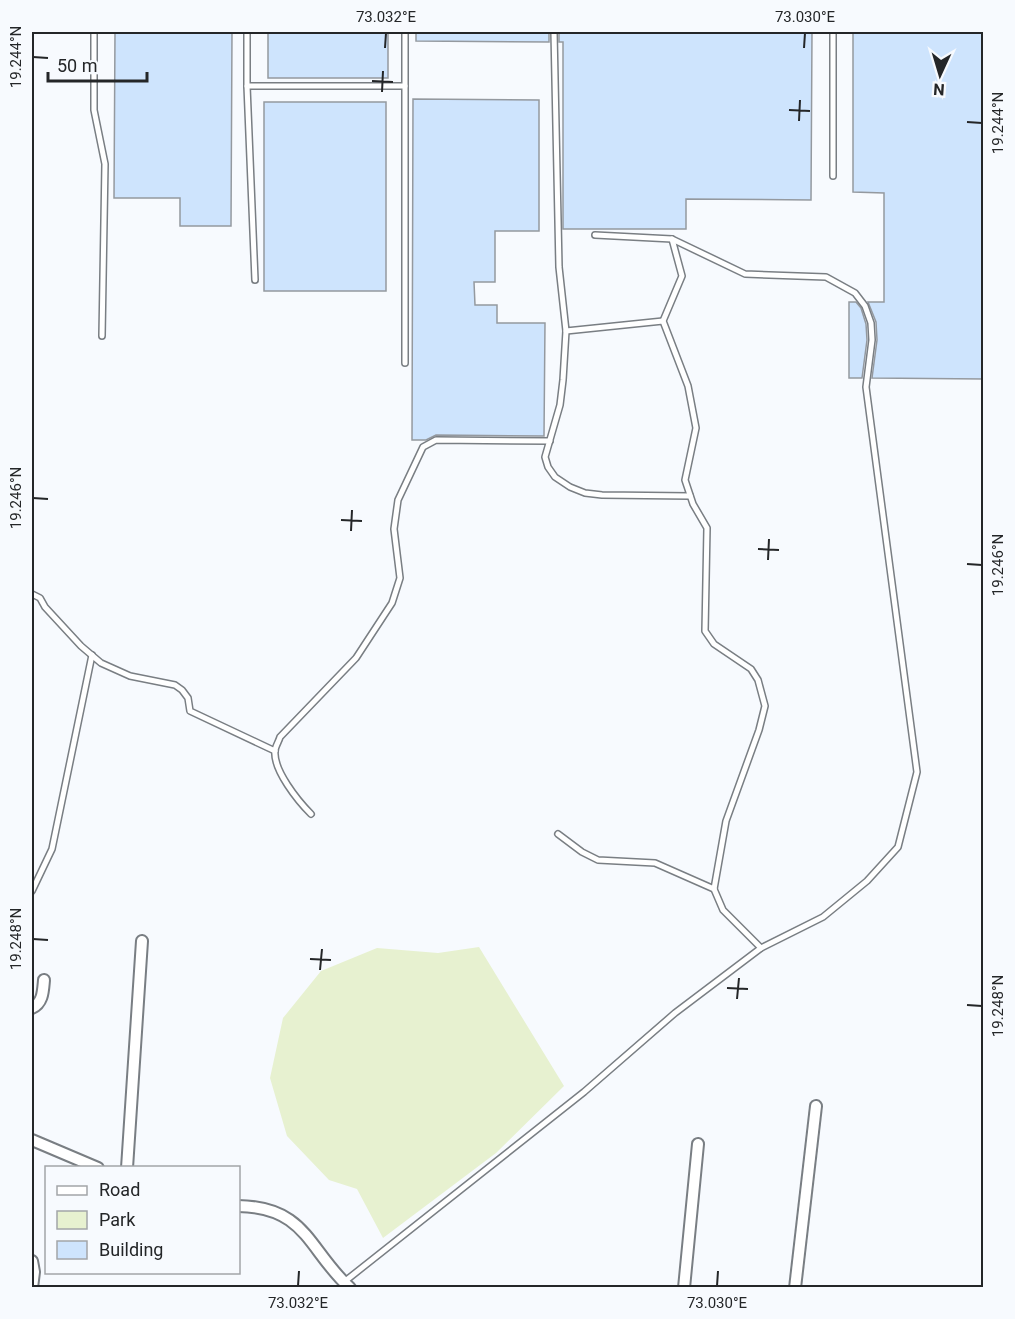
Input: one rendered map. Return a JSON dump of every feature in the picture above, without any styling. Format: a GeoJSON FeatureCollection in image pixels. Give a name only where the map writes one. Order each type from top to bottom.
{"type":"FeatureCollection","features":[{"type":"Feature","properties":{"kind":"street"},"geometry":{"type":"LineString","coordinates":[[128,1166],[142,941]]}},
{"type":"Feature","properties":{"kind":"street"},"geometry":{"type":"LineString","coordinates":[[32,1008],[38,1005],[42,996],[44,980]]}},
{"type":"Feature","properties":{"kind":"street"},"geometry":{"type":"LineString","coordinates":[[795,1287],[816,1106]]}},
{"type":"Feature","properties":{"kind":"street"},"geometry":{"type":"LineString","coordinates":[[32,1140],[96,1166]]}},
{"type":"Feature","properties":{"kind":"street"},"geometry":{"type":"LineString","coordinates":[[684,1287],[698,1144]]}},
{"type":"Feature","properties":{"kind":"street"},"geometry":{"type":"LineString","coordinates":[[240,1206],[259,1206],[298,1225],[347,1285]]}},
{"type":"Feature","properties":{"kind":"street"},"geometry":{"type":"LineString","coordinates":[[32,1261],[34,1272],[32,1287]]}},
{"type":"Feature","properties":{"kind":"lane"},"geometry":{"type":"LineString","coordinates":[[94,32],[94,111],[105,164],[102,336]]}},
{"type":"Feature","properties":{"kind":"lane"},"geometry":{"type":"LineString","coordinates":[[247,32],[255,280]]}},
{"type":"Feature","properties":{"kind":"lane"},"geometry":{"type":"LineString","coordinates":[[405,32],[405,363]]}},
{"type":"Feature","properties":{"kind":"lane"},"geometry":{"type":"LineString","coordinates":[[554,32],[559,267],[566,330],[560,405],[545,458],[555,477],[585,493],[690,496]]}},
{"type":"Feature","properties":{"kind":"lane"},"geometry":{"type":"LineString","coordinates":[[833,32],[833,176]]}},
{"type":"Feature","properties":{"kind":"lane"},"geometry":{"type":"LineString","coordinates":[[247,86],[405,86]]}},
{"type":"Feature","properties":{"kind":"lane"},"geometry":{"type":"LineString","coordinates":[[347,1285],[584,1092],[675,1013],[761,948],[823,916],[867,881],[898,847],[917,772],[866,387],[872,340],[871,323],[865,306],[855,293],[826,277],[745,274],[672,239],[595,235]]}},
{"type":"Feature","properties":{"kind":"lane"},"geometry":{"type":"LineString","coordinates":[[672,239],[682,276],[663,321],[688,386],[696,428],[685,480],[690,496],[707,528],[705,632],[714,644],[751,669],[758,680],[765,706],[759,730],[726,821],[714,889],[723,910],[761,948]]}},
{"type":"Feature","properties":{"kind":"lane"},"geometry":{"type":"LineString","coordinates":[[566,330],[663,321]]}},
{"type":"Feature","properties":{"kind":"lane"},"geometry":{"type":"LineString","coordinates":[[311,814],[297,800],[278,767],[275,751],[280,737],[356,658],[392,603],[400,578],[394,530],[398,500],[423,447],[436,440],[550,441]]}},
{"type":"Feature","properties":{"kind":"lane"},"geometry":{"type":"LineString","coordinates":[[32,594],[40,598],[60,623],[101,663],[130,676],[174,685],[188,698],[190,711],[275,751]]}},
{"type":"Feature","properties":{"kind":"lane"},"geometry":{"type":"LineString","coordinates":[[32,891],[52,849],[92,656]]}},
{"type":"Feature","properties":{"kind":"lane"},"geometry":{"type":"LineString","coordinates":[[558,834],[582,852],[598,860],[655,863],[714,889]]}},
{"type":"Feature","properties":{"kind":"green space"},"geometry":{"type":"Polygon","coordinates":[[[479,947],[564,1086],[496,1153],[383,1238],[357,1189],[329,1180],[287,1136],[270,1078],[283,1018],[321,971],[377,948],[438,953],[479,947]]]}},
{"type":"Feature","properties":{"kind":"building"},"geometry":{"type":"Polygon","coordinates":[[[115,32],[232,32],[231,226],[180,226],[180,198],[114,198],[115,32]]]}},
{"type":"Feature","properties":{"kind":"building"},"geometry":{"type":"Polygon","coordinates":[[[268,32],[388,32],[388,78],[268,78],[268,32]]]}},
{"type":"Feature","properties":{"kind":"building"},"geometry":{"type":"Polygon","coordinates":[[[416,32],[549,32],[549,42],[416,41],[416,32]]]}},
{"type":"Feature","properties":{"kind":"building"},"geometry":{"type":"Polygon","coordinates":[[[559,32],[812,32],[811,200],[686,199],[686,229],[563,229],[563,42],[559,42],[559,32]]]}},
{"type":"Feature","properties":{"kind":"building"},"geometry":{"type":"Polygon","coordinates":[[[853,32],[984,32],[984,379],[872,378],[877,340],[876,322],[868,302],[884,302],[884,193],[853,192],[853,32]]]}},
{"type":"Feature","properties":{"kind":"building"},"geometry":{"type":"Polygon","coordinates":[[[413,99],[539,100],[539,231],[495,231],[495,282],[474,282],[475,305],[497,305],[497,323],[545,323],[544,436],[436,435],[426,440],[412,440],[413,99]]]}},
{"type":"Feature","properties":{"kind":"building"},"geometry":{"type":"Polygon","coordinates":[[[264,102],[386,102],[386,291],[264,291],[264,102]]]}},
{"type":"Feature","properties":{"kind":"building"},"geometry":{"type":"Polygon","coordinates":[[[849,302],[856,302],[861,308],[866,324],[867,340],[862,378],[849,378],[849,302]]]}}]}
